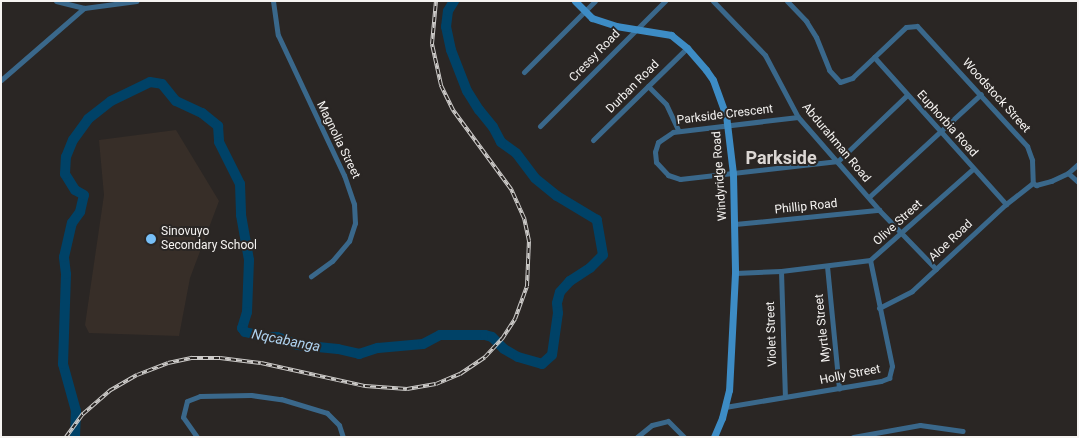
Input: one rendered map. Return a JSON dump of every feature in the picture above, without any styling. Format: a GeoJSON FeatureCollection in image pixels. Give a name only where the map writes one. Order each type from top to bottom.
{"type":"FeatureCollection","features":[{"type":"Feature","properties":{"kind":"street"},"geometry":{"type":"LineString","coordinates":[[56,1],[84,8]]}},
{"type":"Feature","properties":{"kind":"street"},"geometry":{"type":"LineString","coordinates":[[1,80],[84,8],[107,2],[137,1]]}},
{"type":"Feature","properties":{"kind":"street","name":"Magnolia Street"},"geometry":{"type":"LineString","coordinates":[[273,1],[278,35],[348,184],[354,204],[355,223],[349,241],[332,261],[311,276]]}},
{"type":"Feature","properties":{"kind":"street","name":"Windyridge Road"},"geometry":{"type":"LineString","coordinates":[[575,1],[592,18],[635,29],[672,35],[687,48],[713,80],[728,125],[733,174],[735,273],[730,375],[725,407],[714,437]]}},
{"type":"Feature","properties":{"kind":"street"},"geometry":{"type":"LineString","coordinates":[[524,72],[595,1]]}},
{"type":"Feature","properties":{"kind":"street","name":"Cressy Road"},"geometry":{"type":"LineString","coordinates":[[540,126],[665,1]]}},
{"type":"Feature","properties":{"kind":"street","name":"Abdurahman Road"},"geometry":{"type":"LineString","coordinates":[[713,1],[768,60],[798,117],[879,210],[936,269]]}},
{"type":"Feature","properties":{"kind":"street"},"geometry":{"type":"LineString","coordinates":[[787,1],[806,21],[816,37],[829,70],[838,80],[845,82],[852,78],[874,57]]}},
{"type":"Feature","properties":{"kind":"street","name":"Woodstock Street"},"geometry":{"type":"LineString","coordinates":[[874,57],[906,27],[917,26],[921,29],[982,94],[1027,146],[1032,160],[1035,184]]}},
{"type":"Feature","properties":{"kind":"street","name":"Durban Road"},"geometry":{"type":"LineString","coordinates":[[592,140],[687,48]]}},
{"type":"Feature","properties":{"kind":"street","name":"Euphorbia Road"},"geometry":{"type":"LineString","coordinates":[[874,57],[906,95],[1006,204]]}},
{"type":"Feature","properties":{"kind":"street"},"geometry":{"type":"LineString","coordinates":[[648,86],[666,104],[678,130]]}},
{"type":"Feature","properties":{"kind":"street"},"geometry":{"type":"LineString","coordinates":[[869,197],[982,94]]}},
{"type":"Feature","properties":{"kind":"street"},"geometry":{"type":"LineString","coordinates":[[838,161],[906,95]]}},
{"type":"Feature","properties":{"kind":"street","name":"Parkside Crescent"},"geometry":{"type":"LineString","coordinates":[[798,117],[678,130],[666,135],[656,147],[656,162],[663,172],[680,179],[838,161]]}},
{"type":"Feature","properties":{"kind":"street"},"geometry":{"type":"LineString","coordinates":[[1078,164],[1068,173],[1078,182]]}},
{"type":"Feature","properties":{"kind":"street","name":"Olive Street"},"geometry":{"type":"LineString","coordinates":[[735,273],[781,271],[870,260],[973,169]]}},
{"type":"Feature","properties":{"kind":"street","name":"Aloe Road"},"geometry":{"type":"LineString","coordinates":[[879,308],[902,298],[1006,204],[1035,184],[1068,173]]}},
{"type":"Feature","properties":{"kind":"street","name":"Phillip Road"},"geometry":{"type":"LineString","coordinates":[[735,224],[879,210]]}},
{"type":"Feature","properties":{"kind":"street","name":"Holly Street"},"geometry":{"type":"LineString","coordinates":[[725,407],[881,381],[891,375],[892,366],[870,260]]}},
{"type":"Feature","properties":{"kind":"street","name":"Myrtle Street"},"geometry":{"type":"LineString","coordinates":[[827,266],[839,388]]}},
{"type":"Feature","properties":{"kind":"street","name":"Violet Street"},"geometry":{"type":"LineString","coordinates":[[781,271],[785,396]]}},
{"type":"Feature","properties":{"kind":"street"},"geometry":{"type":"LineString","coordinates":[[197,437],[184,422],[183,411],[187,400],[192,398],[260,395],[327,413],[339,425],[343,437]]}},
{"type":"Feature","properties":{"kind":"street"},"geometry":{"type":"LineString","coordinates":[[637,437],[657,423],[672,422],[684,437]]}},
{"type":"Feature","properties":{"kind":"street"},"geometry":{"type":"LineString","coordinates":[[853,437],[920,425],[963,431]]}},
{"type":"Feature","properties":{"kind":"shaded area","name":"Sinovuyo Secondary School"},"geometry":{"type":"Polygon","coordinates":[[[176,130],[219,201],[190,278],[179,336],[89,333],[85,325],[104,195],[99,140],[176,130]]]}},
{"type":"Feature","properties":{"kind":"waterway","name":"Nqcabanga"},"geometry":{"type":"LineString","coordinates":[[75,437],[76,411],[63,364],[66,274],[64,257],[72,223],[80,212],[84,195],[75,190],[65,174],[66,157],[73,140],[88,119],[111,101],[150,82],[162,84],[176,101],[202,113],[218,126],[219,142],[240,184],[241,215],[249,260],[247,312],[242,328],[245,332],[266,337],[277,337],[298,345],[338,349],[359,354],[378,348],[423,344],[440,335],[485,335],[492,337],[504,349],[518,357],[542,364],[552,355],[558,313],[557,303],[560,292],[570,281],[590,268],[603,255],[597,220],[557,196],[535,178],[516,153],[501,142],[493,127],[479,110],[467,91],[451,50],[446,27],[448,11],[454,1]]}},
{"type":"Feature","properties":{"kind":"railway"},"geometry":{"type":"LineString","coordinates":[[66,437],[83,414],[109,391],[137,375],[168,363],[192,358],[220,358],[261,363],[365,386],[407,389],[436,384],[460,374],[485,357],[502,339],[515,319],[527,286],[529,241],[524,218],[511,189],[453,110],[441,85],[432,44],[436,1]]}},
{"type":"Feature","properties":{"kind":"place","name":"Sinovuyo Secondary School"},"geometry":{"type":"Point","coordinates":[151,239]}},
{"type":"Feature","properties":{"kind":"district","name":"Parkside"},"geometry":{"type":"Point","coordinates":[781,158]}}]}
